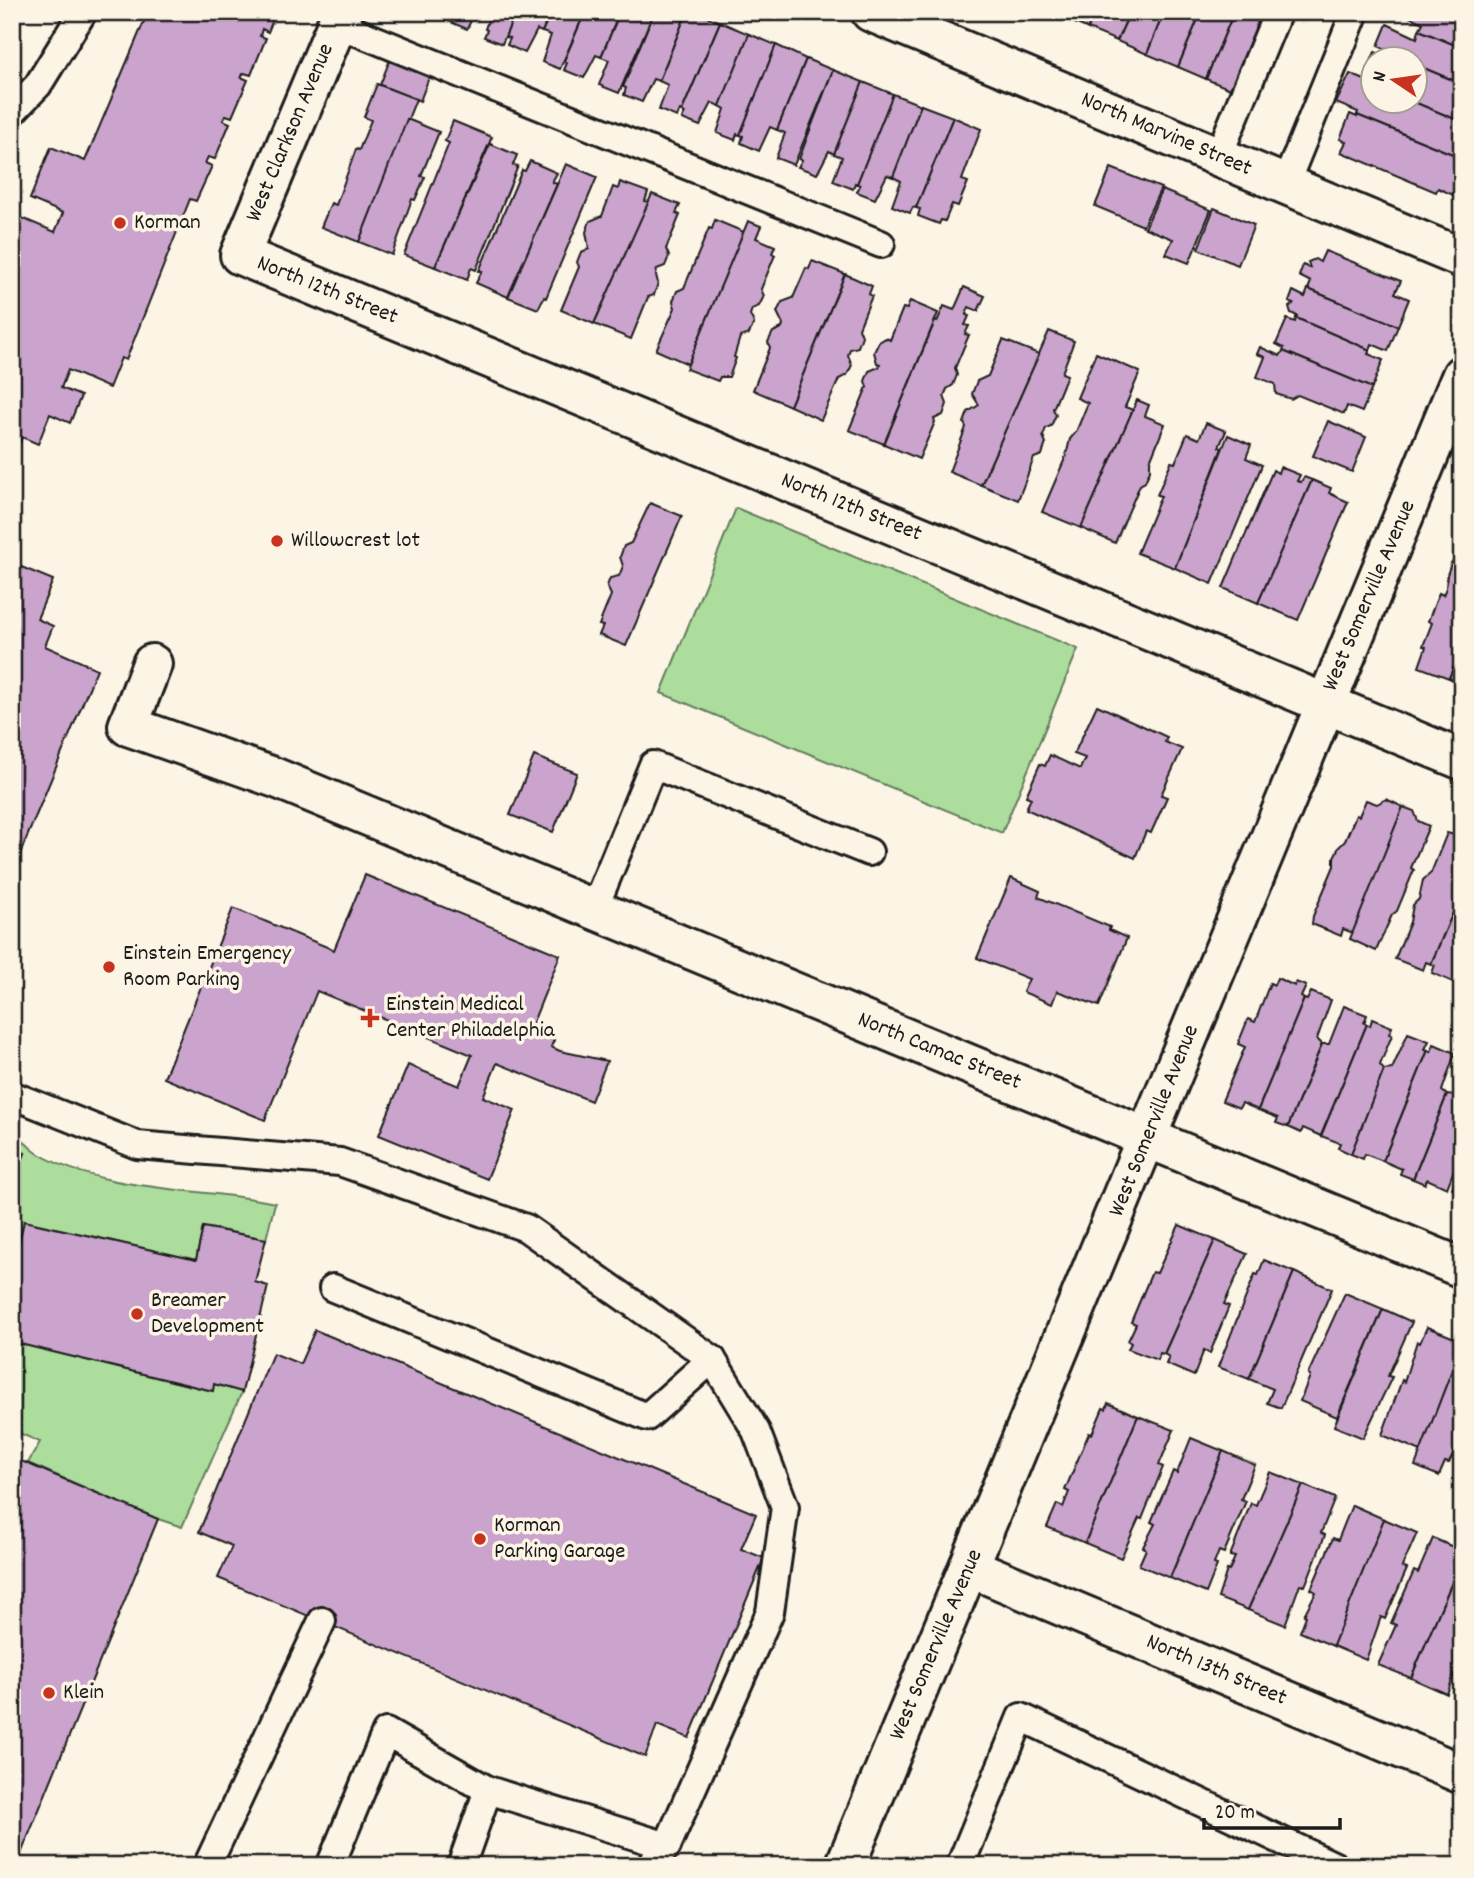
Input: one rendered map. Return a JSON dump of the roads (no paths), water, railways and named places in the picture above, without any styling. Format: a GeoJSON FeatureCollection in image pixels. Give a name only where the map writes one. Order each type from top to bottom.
{"type":"FeatureCollection","features":[{"type":"Feature","properties":{"kind":"street","name":"North Marvine Street"},"geometry":{"type":"LineString","coordinates":[[871,12],[1462,258]]}},
{"type":"Feature","properties":{"kind":"street","name":"West Clarkson Avenue"},"geometry":{"type":"LineString","coordinates":[[240,255],[340,18]]}},
{"type":"Feature","properties":{"kind":"street","name":"North 12th Street"},"geometry":{"type":"LineString","coordinates":[[240,255],[1462,760]]}},
{"type":"Feature","properties":{"kind":"street","name":"West Somerville Avenue"},"geometry":{"type":"LineString","coordinates":[[845,1866],[1462,375]]}},
{"type":"Feature","properties":{"kind":"street","name":"North Camac Street"},"geometry":{"type":"LineString","coordinates":[[152,664],[128,726],[276,778],[1462,1268]]}},
{"type":"Feature","properties":{"kind":"street","name":"North 13th Street"},"geometry":{"type":"LineString","coordinates":[[969,1567],[1462,1774]]}},
{"type":"Feature","properties":{"kind":"lane"},"geometry":{"type":"LineString","coordinates":[[12,112],[37,85],[83,12]]}},
{"type":"Feature","properties":{"kind":"lane"},"geometry":{"type":"LineString","coordinates":[[1218,157],[1278,12]]}},
{"type":"Feature","properties":{"kind":"lane"},"geometry":{"type":"LineString","coordinates":[[1285,185],[1355,12]]}},
{"type":"Feature","properties":{"kind":"lane"},"geometry":{"type":"LineString","coordinates":[[340,18],[881,244]]}},
{"type":"Feature","properties":{"kind":"lane"},"geometry":{"type":"LineString","coordinates":[[594,909],[653,765],[869,852]]}},
{"type":"Feature","properties":{"kind":"lane"},"geometry":{"type":"LineString","coordinates":[[12,1095],[137,1145],[340,1162],[526,1228],[712,1359],[756,1431],[785,1507],[770,1612],[659,1856],[488,1790],[386,1732],[331,1866]]}},
{"type":"Feature","properties":{"kind":"lane"},"geometry":{"type":"LineString","coordinates":[[333,1288],[647,1417],[712,1359]]}},
{"type":"Feature","properties":{"kind":"lane"},"geometry":{"type":"LineString","coordinates":[[207,1866],[322,1621]]}},
{"type":"Feature","properties":{"kind":"lane"},"geometry":{"type":"LineString","coordinates":[[960,1866],[1021,1717],[1335,1866]]}},
{"type":"Feature","properties":{"kind":"lane"},"geometry":{"type":"LineString","coordinates":[[461,1866],[488,1790]]}},
{"type":"Feature","properties":{"kind":"place","name":"Korman"},"geometry":{"type":"Point","coordinates":[120,223]}},
{"type":"Feature","properties":{"kind":"place","name":"Willowcrest lot"},"geometry":{"type":"Point","coordinates":[277,541]}},
{"type":"Feature","properties":{"kind":"place","name":"Einstein Emergency Room Parking"},"geometry":{"type":"Point","coordinates":[109,967]}},
{"type":"Feature","properties":{"kind":"place","name":"Einstein Medical Center Philadelphia"},"geometry":{"type":"Point","coordinates":[370,1018]}},
{"type":"Feature","properties":{"kind":"place","name":"Breamer Development"},"geometry":{"type":"Point","coordinates":[137,1314]}},
{"type":"Feature","properties":{"kind":"place","name":"Korman Parking Garage"},"geometry":{"type":"Point","coordinates":[480,1539]}},
{"type":"Feature","properties":{"kind":"place","name":"Klein"},"geometry":{"type":"Point","coordinates":[49,1693]}}]}
